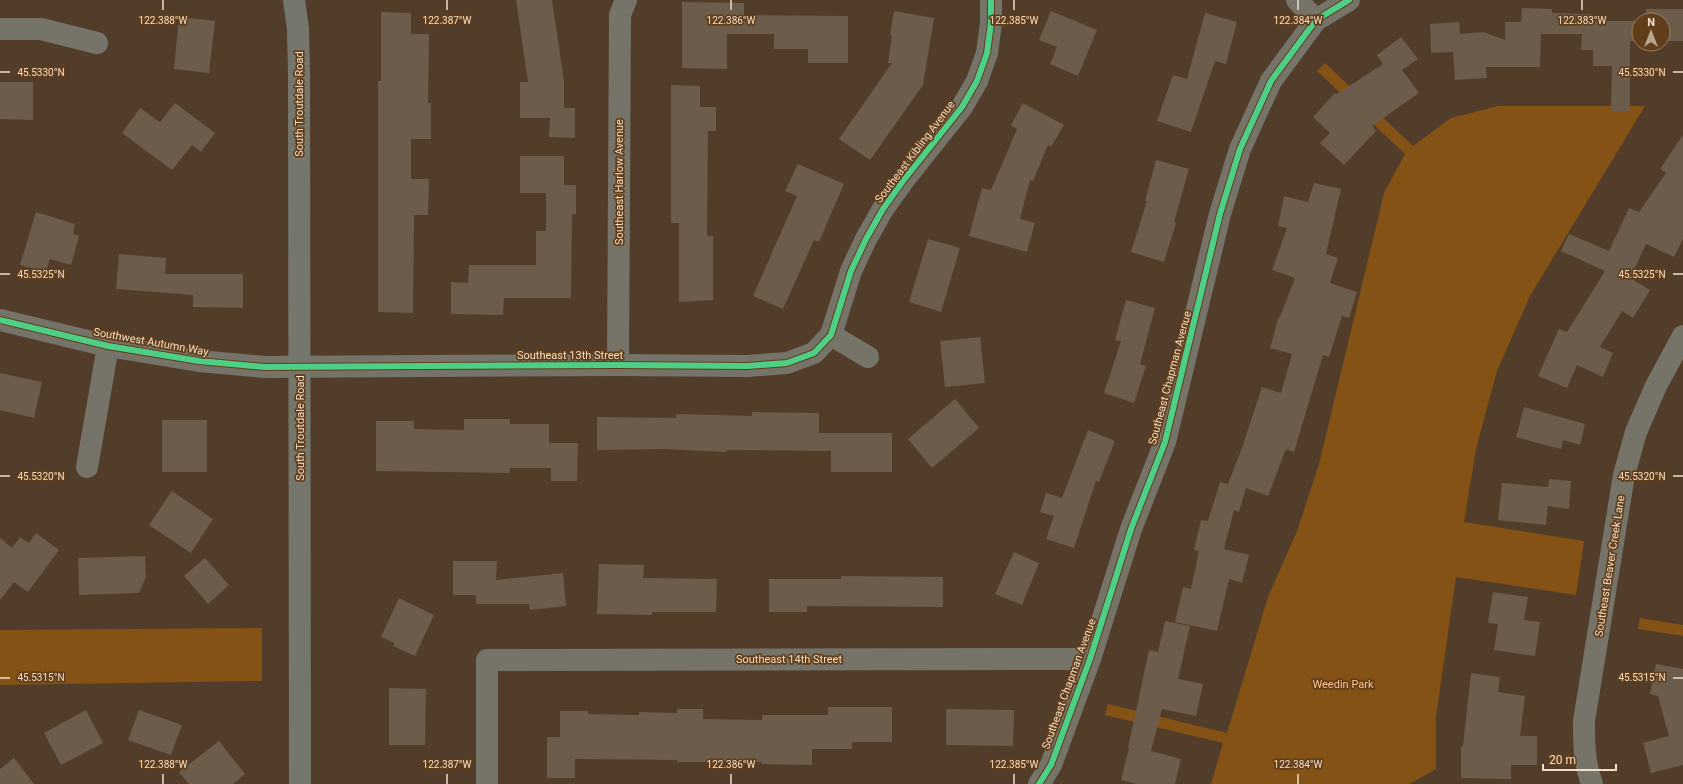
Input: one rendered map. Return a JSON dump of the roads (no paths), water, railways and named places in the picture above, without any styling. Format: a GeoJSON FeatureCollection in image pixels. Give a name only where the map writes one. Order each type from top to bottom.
{"type":"FeatureCollection","features":[{"type":"Feature","properties":{"kind":"main road","name":"South Troutdale Road"},"geometry":{"type":"LineString","coordinates":[[294,0],[298,29],[300,75],[300,784]]}},
{"type":"Feature","properties":{"kind":"street","name":"Southeast Harlow Avenue"},"geometry":{"type":"LineString","coordinates":[[618,365],[620,15],[626,0]]}},
{"type":"Feature","properties":{"kind":"street","name":"Southeast Kibling Avenue"},"geometry":{"type":"LineString","coordinates":[[831,335],[851,271],[866,239],[883,209],[903,181],[962,107],[977,81],[987,53],[992,23],[992,0]]}},
{"type":"Feature","properties":{"kind":"street"},"geometry":{"type":"LineString","coordinates":[[1298,0],[1316,20]]}},
{"type":"Feature","properties":{"kind":"street","name":"Southeast Chapman Avenue"},"geometry":{"type":"LineString","coordinates":[[1039,784],[1051,765],[1090,658],[1131,528],[1165,442],[1220,214],[1240,149],[1271,81],[1316,20],[1349,0]]}},
{"type":"Feature","properties":{"kind":"street"},"geometry":{"type":"LineString","coordinates":[[0,29],[41,29],[98,43]]}},
{"type":"Feature","properties":{"kind":"street","name":"Southwest Autumn Way"},"geometry":{"type":"LineString","coordinates":[[0,320],[108,346],[199,361],[265,367],[300,367]]}},
{"type":"Feature","properties":{"kind":"street","name":"Southeast 13th Street"},"geometry":{"type":"LineString","coordinates":[[300,367],[618,365],[747,366],[788,363],[814,353],[831,335]]}},
{"type":"Feature","properties":{"kind":"street"},"geometry":{"type":"LineString","coordinates":[[831,335],[868,357]]}},
{"type":"Feature","properties":{"kind":"street","name":"Southeast Beaver Creek Lane"},"geometry":{"type":"LineString","coordinates":[[1592,784],[1588,774],[1584,748],[1584,721],[1624,475],[1636,432],[1656,386],[1683,336]]}},
{"type":"Feature","properties":{"kind":"street"},"geometry":{"type":"LineString","coordinates":[[87,467],[108,346]]}},
{"type":"Feature","properties":{"kind":"street","name":"Southeast 14th Street"},"geometry":{"type":"LineString","coordinates":[[487,784],[487,660],[1090,658]]}},
{"type":"Feature","properties":{"kind":"park label","name":"Weedin Park"},"geometry":{"type":"Point","coordinates":[1343,684]}}]}
